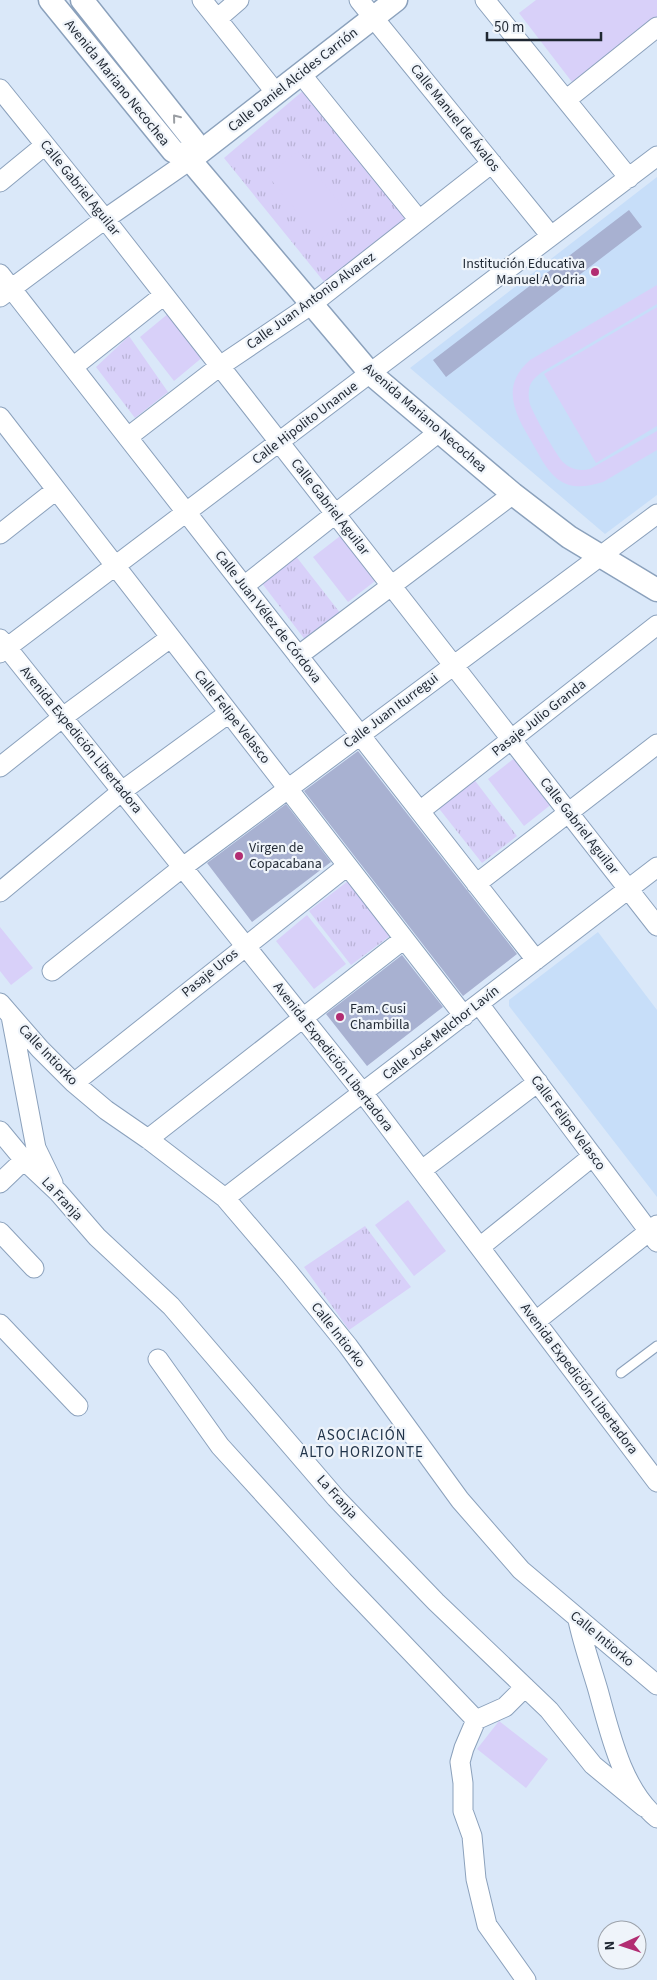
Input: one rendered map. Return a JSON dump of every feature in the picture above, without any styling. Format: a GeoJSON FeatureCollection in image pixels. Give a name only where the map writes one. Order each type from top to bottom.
{"type":"FeatureCollection","features":[{"type":"Feature","properties":{"kind":"street","name":"Avenida Mariano Necochea"},"geometry":{"type":"LineString","coordinates":[[50,0],[173,151],[190,160],[370,373],[513,494],[569,537],[657,590]]}},
{"type":"Feature","properties":{"kind":"street","name":"Avenida Mariano Necochea"},"geometry":{"type":"LineString","coordinates":[[82,0],[194,141],[190,160]]}},
{"type":"Feature","properties":{"kind":"street"},"geometry":{"type":"LineString","coordinates":[[202,0],[276,93]]}},
{"type":"Feature","properties":{"kind":"street"},"geometry":{"type":"LineString","coordinates":[[217,19],[239,0]]}},
{"type":"Feature","properties":{"kind":"street","name":"Calle Manuel de Ávalos"},"geometry":{"type":"LineString","coordinates":[[359,0],[551,236]]}},
{"type":"Feature","properties":{"kind":"street","name":"Calle Daniel Alcides Carrión"},"geometry":{"type":"LineString","coordinates":[[190,160],[396,0]]}},
{"type":"Feature","properties":{"kind":"street"},"geometry":{"type":"LineString","coordinates":[[485,0],[629,178]]}},
{"type":"Feature","properties":{"kind":"street"},"geometry":{"type":"LineString","coordinates":[[566,100],[657,27]]}},
{"type":"Feature","properties":{"kind":"street"},"geometry":{"type":"LineString","coordinates":[[301,74],[419,220]]}},
{"type":"Feature","properties":{"kind":"street","name":"Calle Gabriel Aguilar"},"geometry":{"type":"LineString","coordinates":[[0,89],[105,218],[657,926]]}},
{"type":"Feature","properties":{"kind":"street"},"geometry":{"type":"LineString","coordinates":[[0,182],[45,144]]}},
{"type":"Feature","properties":{"kind":"street","name":"Calle Hipolito Unanue"},"geometry":{"type":"LineString","coordinates":[[2,646],[115,566],[657,156]]}},
{"type":"Feature","properties":{"kind":"street"},"geometry":{"type":"LineString","coordinates":[[4,286],[190,160]]}},
{"type":"Feature","properties":{"kind":"street","name":"Calle Juan Antonio Alvarez"},"geometry":{"type":"LineString","coordinates":[[128,437],[220,366],[312,304],[492,163]]}},
{"type":"Feature","properties":{"kind":"street","name":"Calle Juan Vélez de Córdova"},"geometry":{"type":"LineString","coordinates":[[4,286],[73,367],[536,960]]}},
{"type":"Feature","properties":{"kind":"street"},"geometry":{"type":"LineString","coordinates":[[73,367],[164,294]]}},
{"type":"Feature","properties":{"kind":"street","name":"Calle Felipe Velasco"},"geometry":{"type":"LineString","coordinates":[[1,419],[464,1016]]}},
{"type":"Feature","properties":{"kind":"street"},"geometry":{"type":"LineString","coordinates":[[244,586],[439,432]]}},
{"type":"Feature","properties":{"kind":"street"},"geometry":{"type":"LineString","coordinates":[[0,534],[56,490]]}},
{"type":"Feature","properties":{"kind":"street"},"geometry":{"type":"LineString","coordinates":[[298,656],[390,584],[513,494]]}},
{"type":"Feature","properties":{"kind":"street","name":"Calle Juan Iturregui"},"geometry":{"type":"LineString","coordinates":[[52,971],[183,867],[287,788],[657,514]]}},
{"type":"Feature","properties":{"kind":"street","name":"Pasaje Julio Granda"},"geometry":{"type":"LineString","coordinates":[[420,811],[657,625]]}},
{"type":"Feature","properties":{"kind":"street"},"geometry":{"type":"LineString","coordinates":[[0,767],[63,717],[170,638]]}},
{"type":"Feature","properties":{"kind":"street","name":"Avenida Expedición Libertadora"},"geometry":{"type":"LineString","coordinates":[[2,646],[63,717],[364,1093],[536,1321],[654,1471]]}},
{"type":"Feature","properties":{"kind":"street"},"geometry":{"type":"LineString","coordinates":[[0,892],[122,791],[229,713]]}},
{"type":"Feature","properties":{"kind":"street"},"geometry":{"type":"LineString","coordinates":[[476,884],[657,744]]}},
{"type":"Feature","properties":{"kind":"street","name":"Pasaje Uros"},"geometry":{"type":"LineString","coordinates":[[74,1083],[245,945],[347,866]]}},
{"type":"Feature","properties":{"kind":"street","name":"Calle José Melchor Lavín"},"geometry":{"type":"LineString","coordinates":[[225,1198],[657,867]]}},
{"type":"Feature","properties":{"kind":"street"},"geometry":{"type":"LineString","coordinates":[[148,1139],[404,940]]}},
{"type":"Feature","properties":{"kind":"street","name":"Calle Felipe Velasco"},"geometry":{"type":"LineString","coordinates":[[479,1004],[593,1156],[654,1232]]}},
{"type":"Feature","properties":{"kind":"street"},"geometry":{"type":"LineString","coordinates":[[5,1009],[36,1148],[58,1192]]}},
{"type":"Feature","properties":{"kind":"street","name":"Calle Intiorko"},"geometry":{"type":"LineString","coordinates":[[5,1009],[74,1083],[106,1110],[148,1139],[225,1198],[290,1273],[348,1346],[460,1500],[521,1570],[657,1685]]}},
{"type":"Feature","properties":{"kind":"street"},"geometry":{"type":"LineString","coordinates":[[422,1170],[538,1082]]}},
{"type":"Feature","properties":{"kind":"street","name":"La Franja"},"geometry":{"type":"LineString","coordinates":[[0,1131],[24,1160],[58,1192],[97,1238],[171,1306],[336,1498],[436,1602],[549,1710],[593,1765],[650,1812]]}},
{"type":"Feature","properties":{"kind":"street"},"geometry":{"type":"LineString","coordinates":[[480,1247],[593,1156]]}},
{"type":"Feature","properties":{"kind":"street"},"geometry":{"type":"LineString","coordinates":[[0,1183],[24,1160]]}},
{"type":"Feature","properties":{"kind":"street"},"geometry":{"type":"LineString","coordinates":[[0,1232],[34,1268]]}},
{"type":"Feature","properties":{"kind":"street"},"geometry":{"type":"LineString","coordinates":[[536,1321],[654,1232]]}},
{"type":"Feature","properties":{"kind":"street"},"geometry":{"type":"LineString","coordinates":[[0,1324],[78,1406]]}},
{"type":"Feature","properties":{"kind":"street"},"geometry":{"type":"LineString","coordinates":[[158,1359],[220,1446],[343,1581],[476,1720]]}},
{"type":"Feature","properties":{"kind":"street","name":"La Franja"},"geometry":{"type":"LineString","coordinates":[[578,1620],[583,1646],[615,1748],[632,1788],[650,1812]]}},
{"type":"Feature","properties":{"kind":"street"},"geometry":{"type":"LineString","coordinates":[[525,1687],[505,1707],[476,1720],[460,1762],[463,1783],[463,1811],[472,1836],[476,1879],[487,1925],[526,1980]]}},
{"type":"Feature","properties":{"kind":"lane"},"geometry":{"type":"LineString","coordinates":[[621,1373],[657,1346]]}},
{"type":"Feature","properties":{"kind":"shaded area","name":"Institución Educativa Manuel A Odria"},"geometry":{"type":"Polygon","coordinates":[[[657,177],[657,495],[605,534],[410,368],[657,177]]]}},
{"type":"Feature","properties":{"kind":"shaded area"},"geometry":{"type":"Polygon","coordinates":[[[598,932],[657,1010],[657,1197],[509,1006],[509,1000],[598,932]]]}},
{"type":"Feature","properties":{"kind":"green space"},"geometry":{"type":"Polygon","coordinates":[[[536,0],[657,0],[657,19],[572,82],[519,13],[536,0]]]}},
{"type":"Feature","properties":{"kind":"green space"},"geometry":{"type":"Polygon","coordinates":[[[304,90],[408,220],[325,283],[224,158],[304,90]]]}},
{"type":"Feature","properties":{"kind":"green space"},"geometry":{"type":"Polygon","coordinates":[[[298,151],[350,216],[320,240],[268,176],[298,151]]]}},
{"type":"Feature","properties":{"kind":"green space"},"geometry":{"type":"Polygon","coordinates":[[[657,285],[657,304],[542,372],[531,384],[529,399],[531,407],[547,438],[561,459],[573,469],[590,469],[657,431],[657,450],[603,482],[591,485],[569,485],[557,479],[548,469],[522,424],[514,403],[515,381],[520,371],[530,360],[657,285]]]}},
{"type":"Feature","properties":{"kind":"green space"},"geometry":{"type":"Polygon","coordinates":[[[657,307],[657,426],[596,463],[544,374],[657,307]]]}},
{"type":"Feature","properties":{"kind":"green space"},"geometry":{"type":"Polygon","coordinates":[[[169,313],[204,356],[174,381],[140,337],[169,313]]]}},
{"type":"Feature","properties":{"kind":"green space"},"geometry":{"type":"Polygon","coordinates":[[[129,336],[168,392],[135,418],[96,367],[129,336]]]}},
{"type":"Feature","properties":{"kind":"green space"},"geometry":{"type":"Polygon","coordinates":[[[344,533],[379,578],[348,602],[313,557],[344,533]]]}},
{"type":"Feature","properties":{"kind":"green space"},"geometry":{"type":"Polygon","coordinates":[[[295,555],[341,614],[306,641],[261,582],[295,555]]]}},
{"type":"Feature","properties":{"kind":"green space"},"geometry":{"type":"Polygon","coordinates":[[[517,756],[553,803],[524,826],[488,779],[517,756]]]}},
{"type":"Feature","properties":{"kind":"green space"},"geometry":{"type":"Polygon","coordinates":[[[473,778],[517,836],[482,863],[437,806],[473,778]]]}},
{"type":"Feature","properties":{"kind":"green space"},"geometry":{"type":"Polygon","coordinates":[[[348,881],[390,936],[351,965],[309,911],[348,881]]]}},
{"type":"Feature","properties":{"kind":"green space"},"geometry":{"type":"Polygon","coordinates":[[[307,915],[346,964],[314,989],[276,941],[307,915]]]}},
{"type":"Feature","properties":{"kind":"green space"},"geometry":{"type":"Polygon","coordinates":[[[0,927],[33,968],[11,985],[0,971],[0,927]]]}},
{"type":"Feature","properties":{"kind":"green space"},"geometry":{"type":"Polygon","coordinates":[[[408,1200],[446,1251],[414,1276],[375,1225],[408,1200]]]}},
{"type":"Feature","properties":{"kind":"green space"},"geometry":{"type":"Polygon","coordinates":[[[365,1226],[411,1287],[349,1330],[304,1267],[365,1226]]]}},
{"type":"Feature","properties":{"kind":"green space"},"geometry":{"type":"Polygon","coordinates":[[[499,1721],[548,1759],[526,1788],[477,1749],[499,1721]]]}},
{"type":"Feature","properties":{"kind":"building"},"geometry":{"type":"Polygon","coordinates":[[[629,210],[642,227],[446,377],[433,360],[629,210]]]}},
{"type":"Feature","properties":{"kind":"building"},"geometry":{"type":"Polygon","coordinates":[[[358,751],[517,954],[463,996],[304,791],[358,751]]]}},
{"type":"Feature","properties":{"kind":"building"},"geometry":{"type":"Polygon","coordinates":[[[286,804],[331,862],[252,922],[207,863],[286,804]]]}},
{"type":"Feature","properties":{"kind":"building"},"geometry":{"type":"Polygon","coordinates":[[[402,955],[443,1007],[367,1066],[326,1014],[402,955]]]}},
{"type":"Feature","properties":{"kind":"place","name":"Institución Educativa Manuel A Odria"},"geometry":{"type":"Point","coordinates":[595,272]}},
{"type":"Feature","properties":{"kind":"place","name":"Virgen de Copacabana"},"geometry":{"type":"Point","coordinates":[239,856]}},
{"type":"Feature","properties":{"kind":"place","name":"Fam. Cusi Chambilla"},"geometry":{"type":"Point","coordinates":[340,1017]}},
{"type":"Feature","properties":{"kind":"district","name":"ASOCIACIÓN ALTO HORIZONTE"},"geometry":{"type":"Point","coordinates":[362,1444]}}]}
